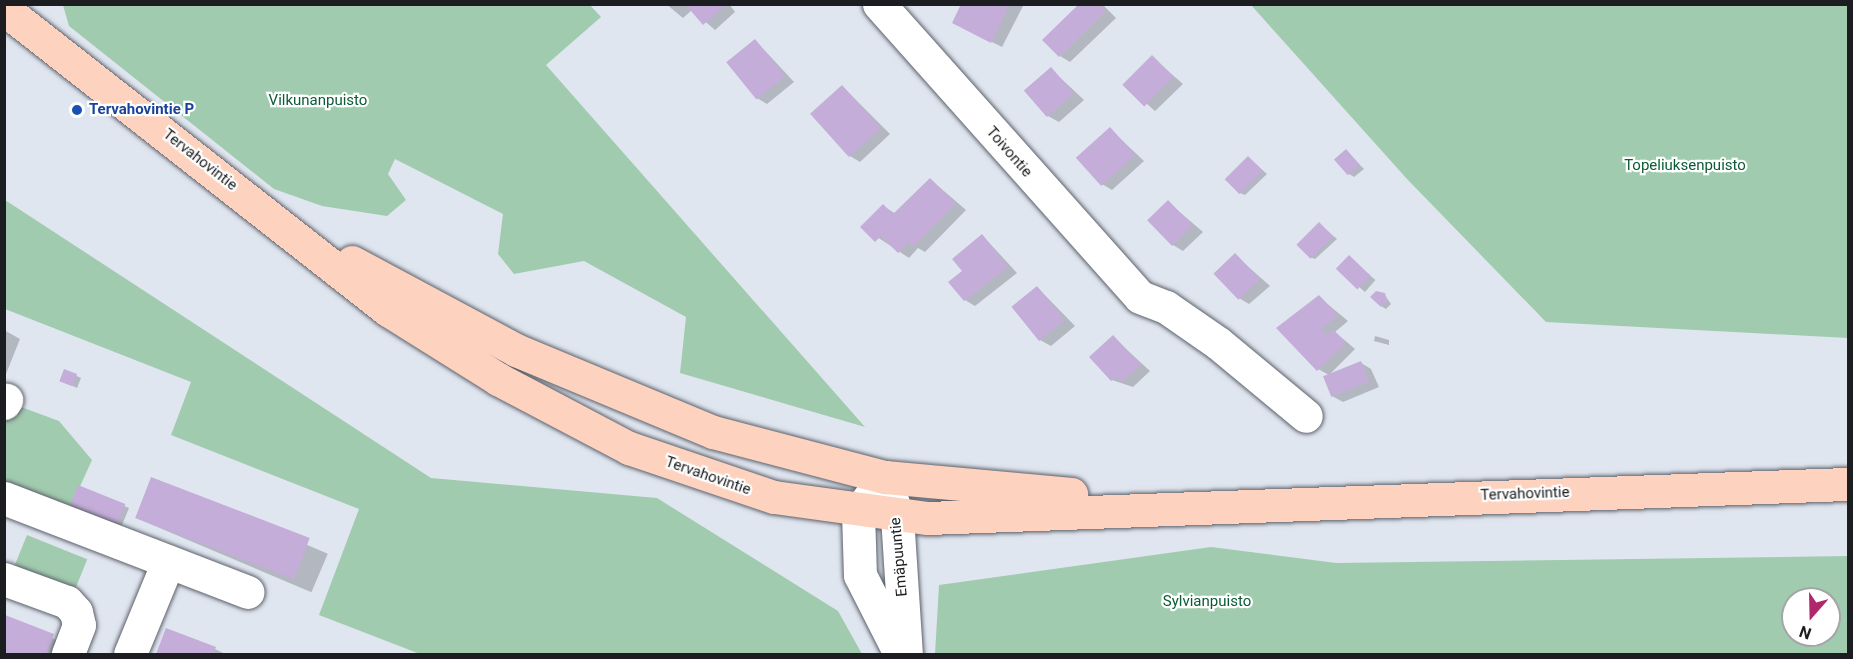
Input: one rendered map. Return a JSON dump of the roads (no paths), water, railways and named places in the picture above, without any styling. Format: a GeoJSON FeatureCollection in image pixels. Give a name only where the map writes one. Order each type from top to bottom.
{"type":"FeatureCollection","features":[{"type":"Feature","properties":{"kind":"main road","name":"Tervahovintie"},"geometry":{"type":"LineString","coordinates":[[4,9],[281,223],[388,310],[498,379],[629,448],[774,497],[858,512],[897,516],[1848,484]]}},
{"type":"Feature","properties":{"kind":"main road","name":"Tervahovintie"},"geometry":{"type":"LineString","coordinates":[[281,223],[516,350],[648,409],[777,451],[885,477],[1202,504]]}},
{"type":"Feature","properties":{"kind":"street","name":"Toivontie"},"geometry":{"type":"LineString","coordinates":[[879,4],[1140,297],[1166,307],[1218,343],[1306,416]]}},
{"type":"Feature","properties":{"kind":"street"},"geometry":{"type":"LineString","coordinates":[[858,512],[885,477]]}},
{"type":"Feature","properties":{"kind":"street","name":"Emäpuuntie"},"geometry":{"type":"LineString","coordinates":[[885,477],[897,516],[906,654]]}},
{"type":"Feature","properties":{"kind":"street"},"geometry":{"type":"LineString","coordinates":[[4,498],[247,592]]}},
{"type":"Feature","properties":{"kind":"street","name":"Emäpuuntie"},"geometry":{"type":"LineString","coordinates":[[858,512],[860,574],[900,654]]}},
{"type":"Feature","properties":{"kind":"street"},"geometry":{"type":"LineString","coordinates":[[130,654],[168,562]]}},
{"type":"Feature","properties":{"kind":"street"},"geometry":{"type":"LineString","coordinates":[[4,579],[67,602],[76,612],[79,625],[68,654]]}},
{"type":"Feature","properties":{"kind":"place","name":"Tervahovintie P"},"geometry":{"type":"Point","coordinates":[77,110]}},
{"type":"Feature","properties":{"kind":"park label","name":"Vilkunanpuisto"},"geometry":{"type":"Point","coordinates":[318,101]}},
{"type":"Feature","properties":{"kind":"park label","name":"Topeliuksenpuisto"},"geometry":{"type":"Point","coordinates":[1685,166]}},
{"type":"Feature","properties":{"kind":"park label","name":"Sylvianpuisto"},"geometry":{"type":"Point","coordinates":[1207,602]}}]}
